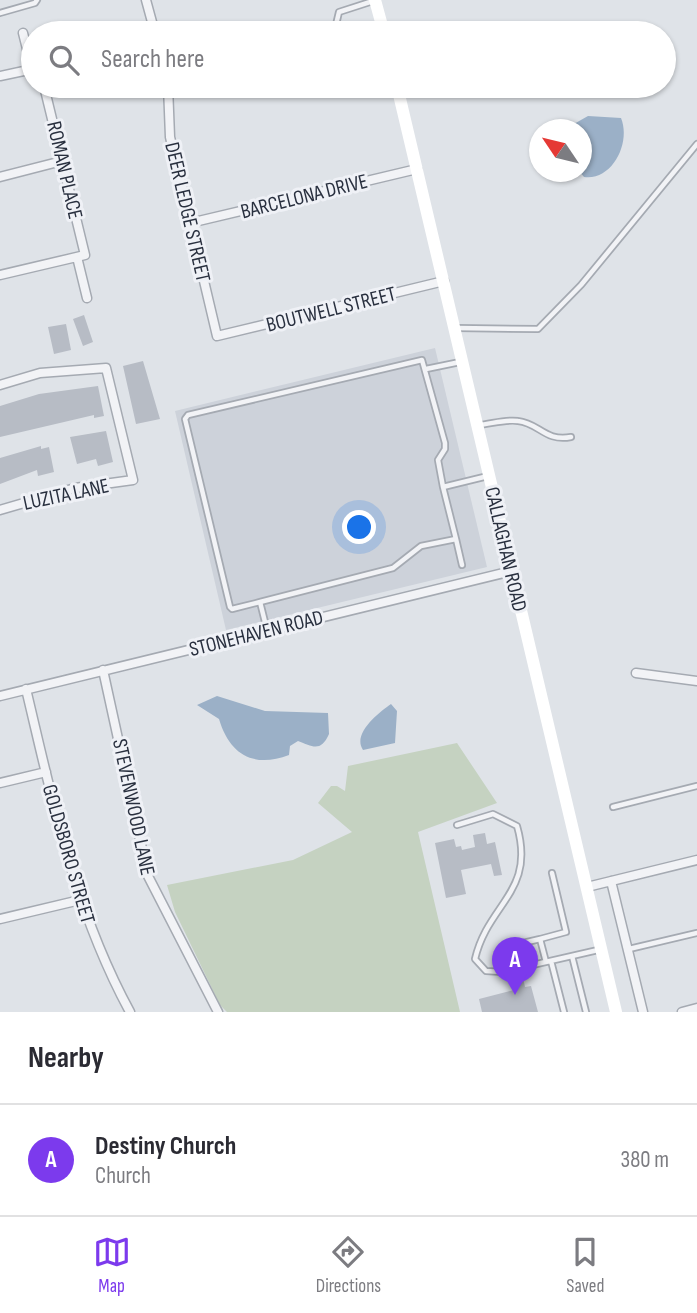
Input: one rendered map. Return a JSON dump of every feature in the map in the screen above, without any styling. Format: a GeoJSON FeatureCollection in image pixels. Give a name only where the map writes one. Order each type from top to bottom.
{"type":"FeatureCollection","features":[{"type":"Feature","properties":{"kind":"main road"},"geometry":{"type":"LineString","coordinates":[[375,0],[380,21]]}},
{"type":"Feature","properties":{"kind":"main road","name":"CALLAGHAN ROAD"},"geometry":{"type":"LineString","coordinates":[[400,98],[615,1012]]}},
{"type":"Feature","properties":{"kind":"street"},"geometry":{"type":"LineString","coordinates":[[146,0],[152,21]]}},
{"type":"Feature","properties":{"kind":"street"},"geometry":{"type":"LineString","coordinates":[[0,76],[21,72]]}},
{"type":"Feature","properties":{"kind":"street","name":"ROMAN PLACE"},"geometry":{"type":"LineString","coordinates":[[47,98],[81,256],[87,298]]}},
{"type":"Feature","properties":{"kind":"street","name":"DEER LEDGE STREET"},"geometry":{"type":"LineString","coordinates":[[168,98],[170,137],[217,337]]}},
{"type":"Feature","properties":{"kind":"street"},"geometry":{"type":"LineString","coordinates":[[0,177],[62,162]]}},
{"type":"Feature","properties":{"kind":"street","name":"BARCELONA DRIVE"},"geometry":{"type":"LineString","coordinates":[[190,223],[417,169]]}},
{"type":"Feature","properties":{"kind":"street"},"geometry":{"type":"LineString","coordinates":[[0,275],[81,256]]}},
{"type":"Feature","properties":{"kind":"street","name":"BOUTWELL STREET"},"geometry":{"type":"LineString","coordinates":[[217,337],[444,281]]}},
{"type":"Feature","properties":{"kind":"street","name":"LUZITA LANE"},"geometry":{"type":"LineString","coordinates":[[0,386],[40,373],[106,368],[133,480],[75,488],[0,510]]}},
{"type":"Feature","properties":{"kind":"street","name":"STONEHAVEN ROAD"},"geometry":{"type":"LineString","coordinates":[[0,695],[512,571]]}},
{"type":"Feature","properties":{"kind":"street","name":"STEVENWOOD LANE"},"geometry":{"type":"LineString","coordinates":[[103,670],[148,876],[218,1012]]}},
{"type":"Feature","properties":{"kind":"street"},"geometry":{"type":"LineString","coordinates":[[636,673],[697,681]]}},
{"type":"Feature","properties":{"kind":"street","name":"GOLDSBORO STREET"},"geometry":{"type":"LineString","coordinates":[[26,689],[63,847],[80,900],[93,935],[130,1012]]}},
{"type":"Feature","properties":{"kind":"street"},"geometry":{"type":"LineString","coordinates":[[0,783],[46,772]]}},
{"type":"Feature","properties":{"kind":"street"},"geometry":{"type":"LineString","coordinates":[[587,887],[697,860]]}},
{"type":"Feature","properties":{"kind":"street"},"geometry":{"type":"LineString","coordinates":[[611,881],[643,1012]]}},
{"type":"Feature","properties":{"kind":"street"},"geometry":{"type":"LineString","coordinates":[[0,919],[80,900]]}},
{"type":"Feature","properties":{"kind":"street"},"geometry":{"type":"LineString","coordinates":[[682,1012],[697,1008]]}},
{"type":"Feature","properties":{"kind":"lane"},"geometry":{"type":"LineString","coordinates":[[0,13],[35,3],[37,0]]}},
{"type":"Feature","properties":{"kind":"lane"},"geometry":{"type":"LineString","coordinates":[[337,21],[339,12],[375,0]]}},
{"type":"Feature","properties":{"kind":"lane"},"geometry":{"type":"LineString","coordinates":[[455,328],[538,329],[581,285],[697,144]]}},
{"type":"Feature","properties":{"kind":"lane"},"geometry":{"type":"LineString","coordinates":[[456,538],[422,546],[393,568],[232,609],[185,419],[188,415],[422,360],[445,443],[445,449],[438,460],[443,487],[456,538],[462,565]]}},
{"type":"Feature","properties":{"kind":"lane"},"geometry":{"type":"LineString","coordinates":[[426,369],[463,361]]}},
{"type":"Feature","properties":{"kind":"lane"},"geometry":{"type":"LineString","coordinates":[[477,425],[520,421],[545,435],[571,437]]}},
{"type":"Feature","properties":{"kind":"lane"},"geometry":{"type":"LineString","coordinates":[[443,487],[489,476]]}},
{"type":"Feature","properties":{"kind":"lane"},"geometry":{"type":"LineString","coordinates":[[260,602],[267,630]]}},
{"type":"Feature","properties":{"kind":"lane"},"geometry":{"type":"LineString","coordinates":[[613,807],[697,786]]}},
{"type":"Feature","properties":{"kind":"lane"},"geometry":{"type":"LineString","coordinates":[[457,825],[493,814],[517,826],[523,848],[523,866],[514,887],[479,941],[475,959],[486,971],[502,972],[601,949]]}},
{"type":"Feature","properties":{"kind":"lane"},"geometry":{"type":"LineString","coordinates":[[510,946],[566,932],[552,873]]}},
{"type":"Feature","properties":{"kind":"lane"},"geometry":{"type":"LineString","coordinates":[[628,949],[697,933]]}},
{"type":"Feature","properties":{"kind":"lane"},"geometry":{"type":"LineString","coordinates":[[540,939],[564,1012]]}},
{"type":"Feature","properties":{"kind":"lane"},"geometry":{"type":"LineString","coordinates":[[572,956],[586,1012]]}},
{"type":"Feature","properties":{"kind":"shaded area"},"geometry":{"type":"Polygon","coordinates":[[[435,348],[487,567],[226,630],[175,411],[435,348]]]}},
{"type":"Feature","properties":{"kind":"green space"},"geometry":{"type":"Polygon","coordinates":[[[457,743],[497,803],[418,832],[460,1012],[227,1012],[220,1005],[175,912],[167,885],[293,860],[352,832],[318,803],[331,786],[345,791],[348,766],[457,743]]]}},
{"type":"Feature","properties":{"kind":"water"},"geometry":{"type":"Polygon","coordinates":[[[588,116],[621,118],[623,128],[624,138],[617,158],[603,173],[594,177],[592,119],[583,119],[588,116]]]}},
{"type":"Feature","properties":{"kind":"water"},"geometry":{"type":"Polygon","coordinates":[[[217,696],[265,711],[328,713],[329,734],[320,746],[298,741],[290,746],[289,755],[277,759],[265,760],[245,756],[230,742],[219,719],[197,705],[217,696]]]}},
{"type":"Feature","properties":{"kind":"water"},"geometry":{"type":"Polygon","coordinates":[[[391,704],[397,711],[395,743],[363,750],[361,737],[368,724],[391,704]]]}},
{"type":"Feature","properties":{"kind":"building"},"geometry":{"type":"Polygon","coordinates":[[[84,315],[93,342],[83,346],[73,319],[84,315]]]}},
{"type":"Feature","properties":{"kind":"building"},"geometry":{"type":"Polygon","coordinates":[[[66,324],[71,350],[54,354],[48,327],[66,324]]]}},
{"type":"Feature","properties":{"kind":"building"},"geometry":{"type":"Polygon","coordinates":[[[143,361],[160,419],[136,424],[123,366],[143,361]]]}},
{"type":"Feature","properties":{"kind":"building"},"geometry":{"type":"Polygon","coordinates":[[[98,386],[104,416],[94,418],[94,415],[0,437],[0,406],[39,394],[98,386]]]}},
{"type":"Feature","properties":{"kind":"building"},"geometry":{"type":"Polygon","coordinates":[[[106,431],[113,462],[98,466],[96,459],[77,464],[70,437],[106,431]]]}},
{"type":"Feature","properties":{"kind":"building"},"geometry":{"type":"Polygon","coordinates":[[[41,446],[41,449],[49,447],[54,472],[38,476],[37,470],[0,484],[0,458],[41,446]]]}},
{"type":"Feature","properties":{"kind":"building"},"geometry":{"type":"Polygon","coordinates":[[[485,833],[487,844],[495,842],[502,875],[494,876],[491,864],[461,870],[466,894],[446,898],[435,843],[454,839],[456,847],[461,846],[462,850],[475,847],[473,835],[485,833]]]}},
{"type":"Feature","properties":{"kind":"building"},"geometry":{"type":"Polygon","coordinates":[[[523,978],[525,987],[531,986],[538,1012],[482,1012],[479,999],[514,990],[511,981],[523,978]]]}},
{"type":"Feature","properties":{"kind":"place","name":"Destiny Church"},"geometry":{"type":"Point","coordinates":[515,995]}}]}
